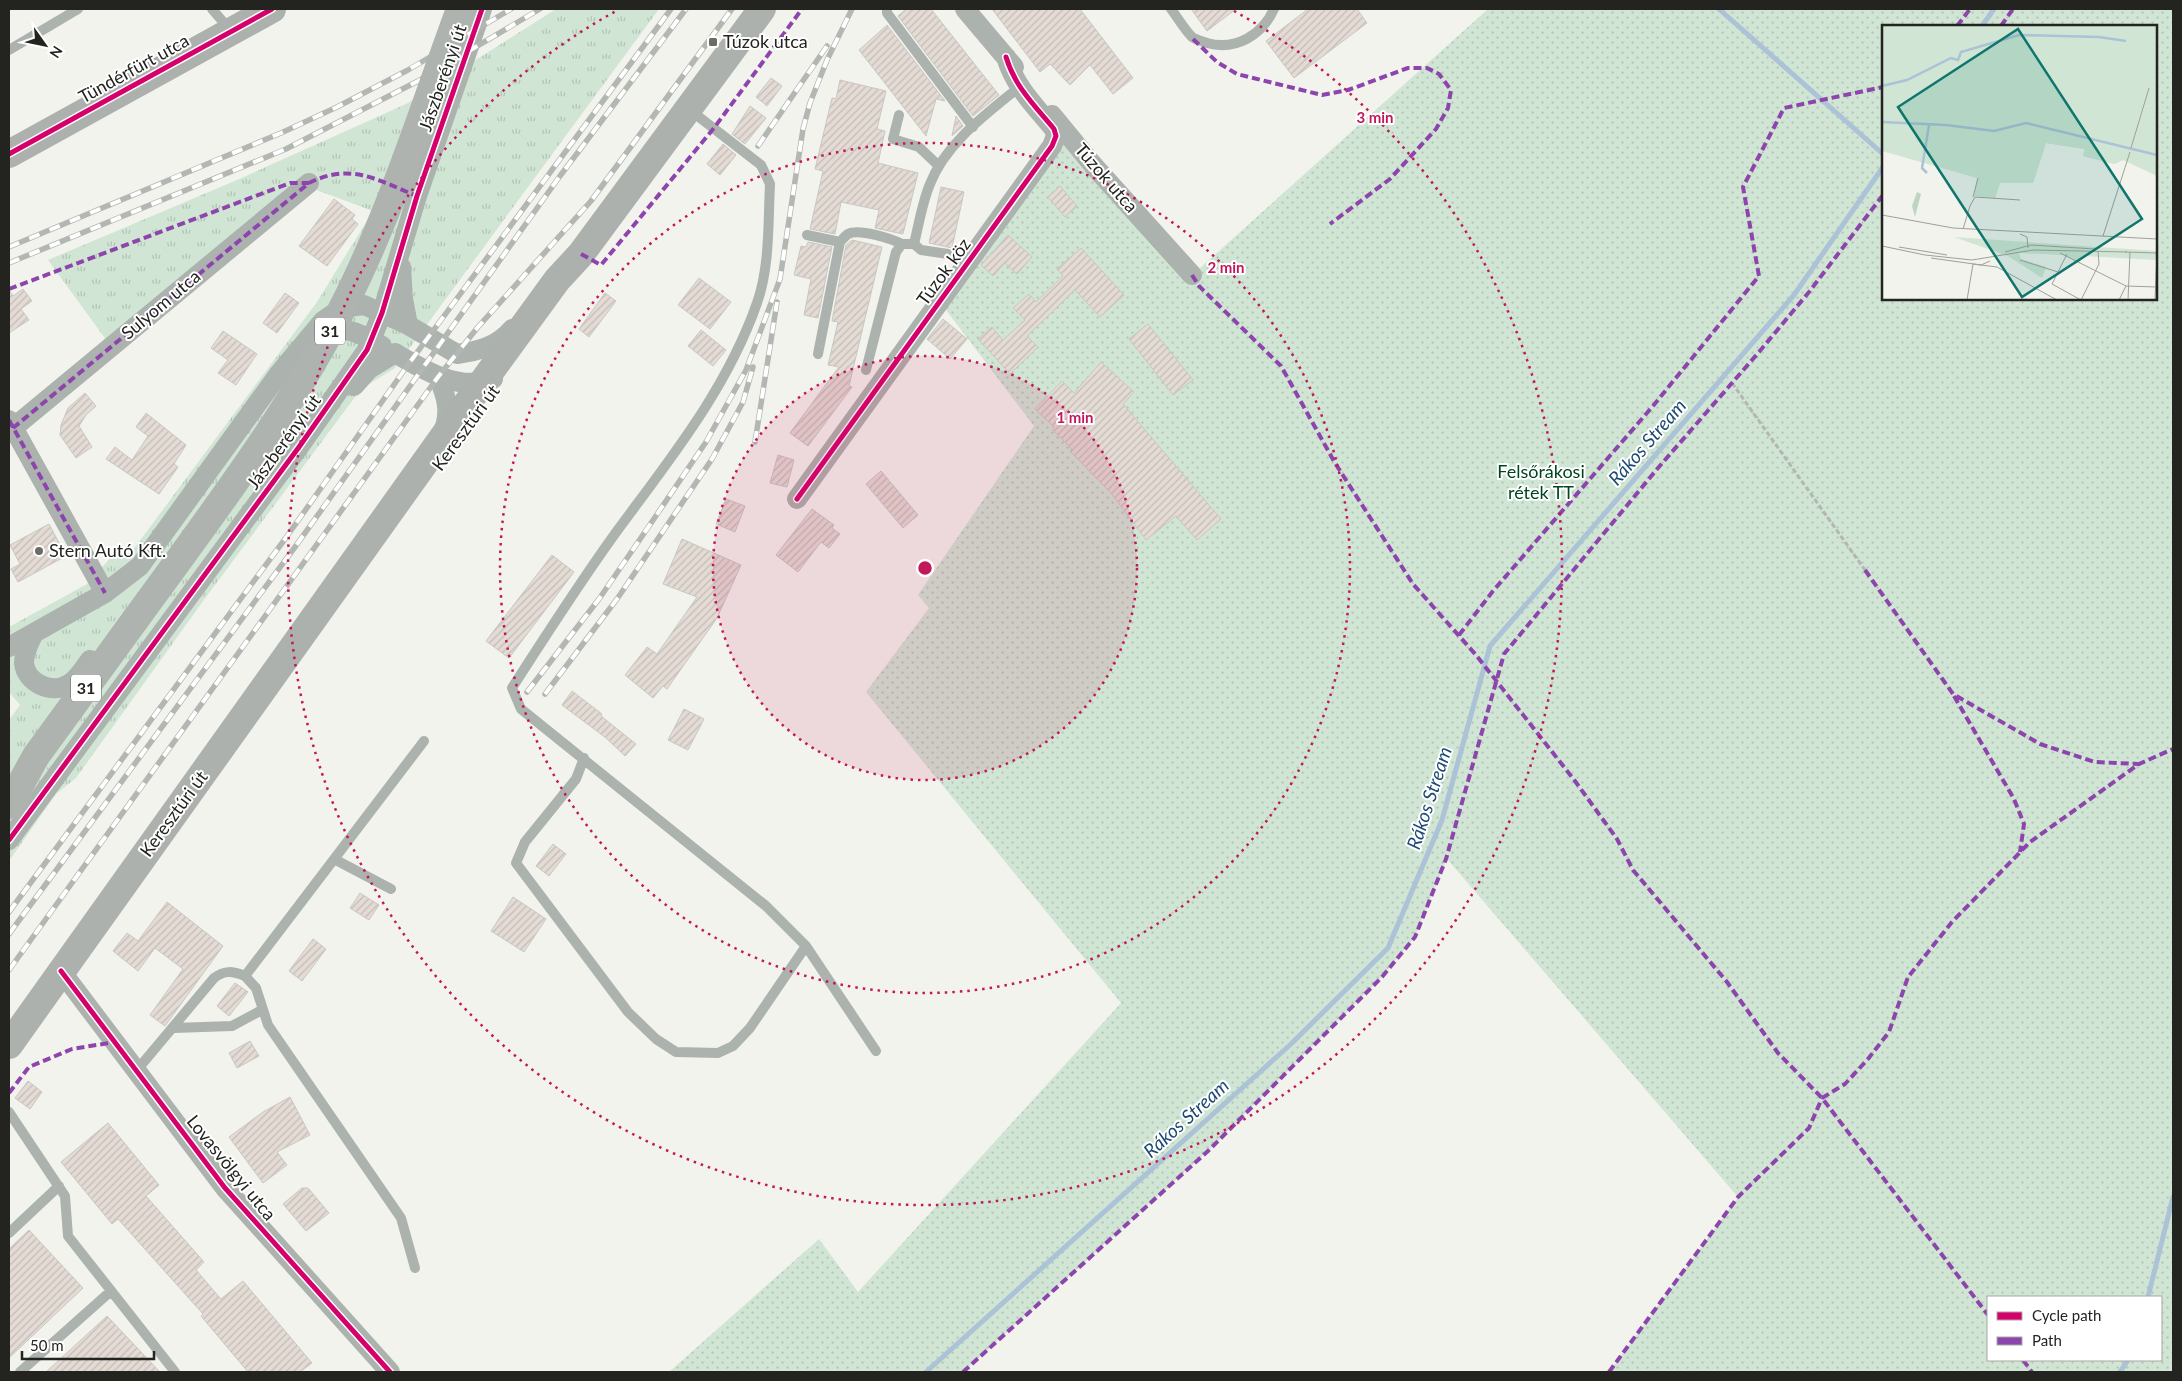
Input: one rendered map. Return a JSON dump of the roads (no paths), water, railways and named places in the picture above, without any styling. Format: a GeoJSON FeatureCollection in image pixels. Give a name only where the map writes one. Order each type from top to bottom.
{"type":"FeatureCollection","features":[{"type":"Feature","properties":{"kind":"main road","name":"Tündérfürt utca"},"geometry":{"type":"LineString","coordinates":[[9,154],[272,9]]}},
{"type":"Feature","properties":{"kind":"main road","name":"Jászberényi út"},"geometry":{"type":"LineString","coordinates":[[9,805],[36,756],[257,451],[326,339],[350,294],[391,201],[460,9]]}},
{"type":"Feature","properties":{"kind":"main road","name":"Keresztúri út"},"geometry":{"type":"LineString","coordinates":[[340,582],[394,526],[494,378],[557,280],[576,261],[762,9]]}},
{"type":"Feature","properties":{"kind":"main road","name":"Keresztúri út"},"geometry":{"type":"LineString","coordinates":[[9,1045],[437,446],[561,297],[576,261]]}},
{"type":"Feature","properties":{"kind":"main road","name":"Jászberényi út"},"geometry":{"type":"LineString","coordinates":[[9,775],[18,761],[36,756]]}},
{"type":"Feature","properties":{"kind":"street","name":"Jászberényi út"},"geometry":{"type":"LineString","coordinates":[[9,840],[299,446],[372,340],[417,196],[482,9]]}},
{"type":"Feature","properties":{"kind":"street","name":"Túzok utca"},"geometry":{"type":"LineString","coordinates":[[965,9],[1006,57],[1022,84],[1192,275]]}},
{"type":"Feature","properties":{"kind":"street","name":"Túzok köz"},"geometry":{"type":"LineString","coordinates":[[797,499],[1052,146],[1056,136],[1054,129],[1022,84]]}},
{"type":"Feature","properties":{"kind":"street","name":"Sulyom utca"},"geometry":{"type":"LineString","coordinates":[[11,424],[309,183]]}},
{"type":"Feature","properties":{"kind":"street"},"geometry":{"type":"LineString","coordinates":[[364,305],[374,294],[401,248]]}},
{"type":"Feature","properties":{"kind":"street"},"geometry":{"type":"LineString","coordinates":[[401,248],[401,283],[408,325]]}},
{"type":"Feature","properties":{"kind":"street"},"geometry":{"type":"LineString","coordinates":[[457,354],[481,350],[503,339],[540,293],[557,280]]}},
{"type":"Feature","properties":{"kind":"street"},"geometry":{"type":"LineString","coordinates":[[9,647],[105,593],[140,566],[250,411],[296,351],[333,314],[347,307],[364,305],[408,325],[457,354],[473,368],[494,378]]}},
{"type":"Feature","properties":{"kind":"street"},"geometry":{"type":"LineString","coordinates":[[296,351],[326,333],[340,330],[360,333],[438,377],[494,378]]}},
{"type":"Feature","properties":{"kind":"street"},"geometry":{"type":"LineString","coordinates":[[299,446],[370,369],[395,353]]}},
{"type":"Feature","properties":{"kind":"street"},"geometry":{"type":"LineString","coordinates":[[437,446],[449,414],[446,396],[438,377]]}},
{"type":"Feature","properties":{"kind":"street"},"geometry":{"type":"LineString","coordinates":[[11,424],[105,593]]}},
{"type":"Feature","properties":{"kind":"street","name":"Jászberényi út"},"geometry":{"type":"LineString","coordinates":[[9,663],[46,687],[62,688],[74,681],[104,642],[135,620]]}},
{"type":"Feature","properties":{"kind":"street"},"geometry":{"type":"LineString","coordinates":[[27,673],[24,665],[26,649],[34,633]]}},
{"type":"Feature","properties":{"kind":"street","name":"Lovasvölgyi utca"},"geometry":{"type":"LineString","coordinates":[[61,971],[226,1188],[390,1372]]}},
{"type":"Feature","properties":{"kind":"lane"},"geometry":{"type":"LineString","coordinates":[[9,50],[78,9]]}},
{"type":"Feature","properties":{"kind":"lane"},"geometry":{"type":"LineString","coordinates":[[212,9],[232,31]]}},
{"type":"Feature","properties":{"kind":"lane"},"geometry":{"type":"LineString","coordinates":[[887,9],[887,13],[973,127]]}},
{"type":"Feature","properties":{"kind":"lane"},"geometry":{"type":"LineString","coordinates":[[1171,9],[1193,39],[1213,44],[1228,45],[1243,41],[1256,34],[1266,23],[1274,9]]}},
{"type":"Feature","properties":{"kind":"lane"},"geometry":{"type":"LineString","coordinates":[[914,244],[930,184],[951,147],[1022,84]]}},
{"type":"Feature","properties":{"kind":"lane"},"geometry":{"type":"LineString","coordinates":[[688,109],[761,165],[767,175],[770,184],[765,271],[757,302],[722,384],[703,414],[581,582],[512,688],[521,708],[766,906],[806,946],[876,1050]]}},
{"type":"Feature","properties":{"kind":"lane"},"geometry":{"type":"LineString","coordinates":[[899,115],[893,139],[919,147],[939,166]]}},
{"type":"Feature","properties":{"kind":"lane"},"geometry":{"type":"LineString","coordinates":[[818,354],[840,242],[848,234],[857,231],[893,239],[902,244],[914,244],[921,250],[948,254]]}},
{"type":"Feature","properties":{"kind":"lane"},"geometry":{"type":"LineString","coordinates":[[807,235],[840,242]]}},
{"type":"Feature","properties":{"kind":"lane"},"geometry":{"type":"LineString","coordinates":[[866,370],[896,252],[902,244]]}},
{"type":"Feature","properties":{"kind":"lane"},"geometry":{"type":"LineString","coordinates":[[245,976],[424,741]]}},
{"type":"Feature","properties":{"kind":"lane"},"geometry":{"type":"LineString","coordinates":[[584,758],[576,779],[525,842],[516,863],[628,1012],[656,1040],[676,1052],[718,1053],[732,1046],[750,1028],[806,946]]}},
{"type":"Feature","properties":{"kind":"lane"},"geometry":{"type":"LineString","coordinates":[[334,859],[391,889]]}},
{"type":"Feature","properties":{"kind":"lane"},"geometry":{"type":"LineString","coordinates":[[137,1070],[214,978],[223,972],[233,971],[245,976],[256,988],[268,1025],[401,1218],[415,1268]]}},
{"type":"Feature","properties":{"kind":"lane"},"geometry":{"type":"LineString","coordinates":[[174,1028],[232,1026],[262,1010]]}},
{"type":"Feature","properties":{"kind":"lane"},"geometry":{"type":"LineString","coordinates":[[9,1112],[65,1196],[68,1236],[175,1372]]}},
{"type":"Feature","properties":{"kind":"lane"},"geometry":{"type":"LineString","coordinates":[[9,1233],[59,1186]]}},
{"type":"Feature","properties":{"kind":"lane"},"geometry":{"type":"LineString","coordinates":[[20,1372],[111,1291]]}},
{"type":"Feature","properties":{"kind":"waterway"},"geometry":{"type":"LineString","coordinates":[[1719,9],[1882,153]]}},
{"type":"Feature","properties":{"kind":"waterway","name":"Rákos Stream"},"geometry":{"type":"LineString","coordinates":[[1983,25],[1994,9]]}},
{"type":"Feature","properties":{"kind":"waterway","name":"Rákos Stream"},"geometry":{"type":"LineString","coordinates":[[926,1372],[1291,1044],[1388,948],[1442,820],[1490,646],[1794,295],[1882,168]]}},
{"type":"Feature","properties":{"kind":"waterway"},"geometry":{"type":"LineString","coordinates":[[2148,1296],[2173,1197]]}},
{"type":"Feature","properties":{"kind":"waterway"},"geometry":{"type":"LineString","coordinates":[[2120,1372],[2127,1361]]}},
{"type":"Feature","properties":{"kind":"railway"},"geometry":{"type":"LineString","coordinates":[[9,247],[281,133],[337,107],[408,70],[511,9]]}},
{"type":"Feature","properties":{"kind":"railway"},"geometry":{"type":"LineString","coordinates":[[9,263],[286,149],[418,81],[540,9]]}},
{"type":"Feature","properties":{"kind":"railway"},"geometry":{"type":"LineString","coordinates":[[9,912],[285,539],[410,362],[671,9]]}},
{"type":"Feature","properties":{"kind":"railway"},"geometry":{"type":"LineString","coordinates":[[9,934],[295,547],[560,176],[686,9]]}},
{"type":"Feature","properties":{"kind":"railway"},"geometry":{"type":"LineString","coordinates":[[9,970],[438,377],[478,327],[591,201],[732,9]]}},
{"type":"Feature","properties":{"kind":"railway"},"geometry":{"type":"LineString","coordinates":[[527,692],[599,599],[647,529],[706,442],[746,370],[780,279],[803,129],[810,103],[827,60],[852,9]]}},
{"type":"Feature","properties":{"kind":"railway"},"geometry":{"type":"LineString","coordinates":[[758,146],[827,46]]}},
{"type":"Feature","properties":{"kind":"railway"},"geometry":{"type":"LineString","coordinates":[[755,442],[777,302]]}},
{"type":"Feature","properties":{"kind":"railway"},"geometry":{"type":"LineString","coordinates":[[545,694],[617,599],[712,459],[743,402],[753,367]]}},
{"type":"Feature","properties":{"kind":"place","name":"Túzok utca"},"geometry":{"type":"Point","coordinates":[713,42]}},
{"type":"Feature","properties":{"kind":"place","name":"Stern Autó Kft."},"geometry":{"type":"Point","coordinates":[39,551]}},
{"type":"Feature","properties":{"kind":"park label","name":"Felsőrákosi rétek TT"},"geometry":{"type":"Point","coordinates":[1541,482]}}]}
